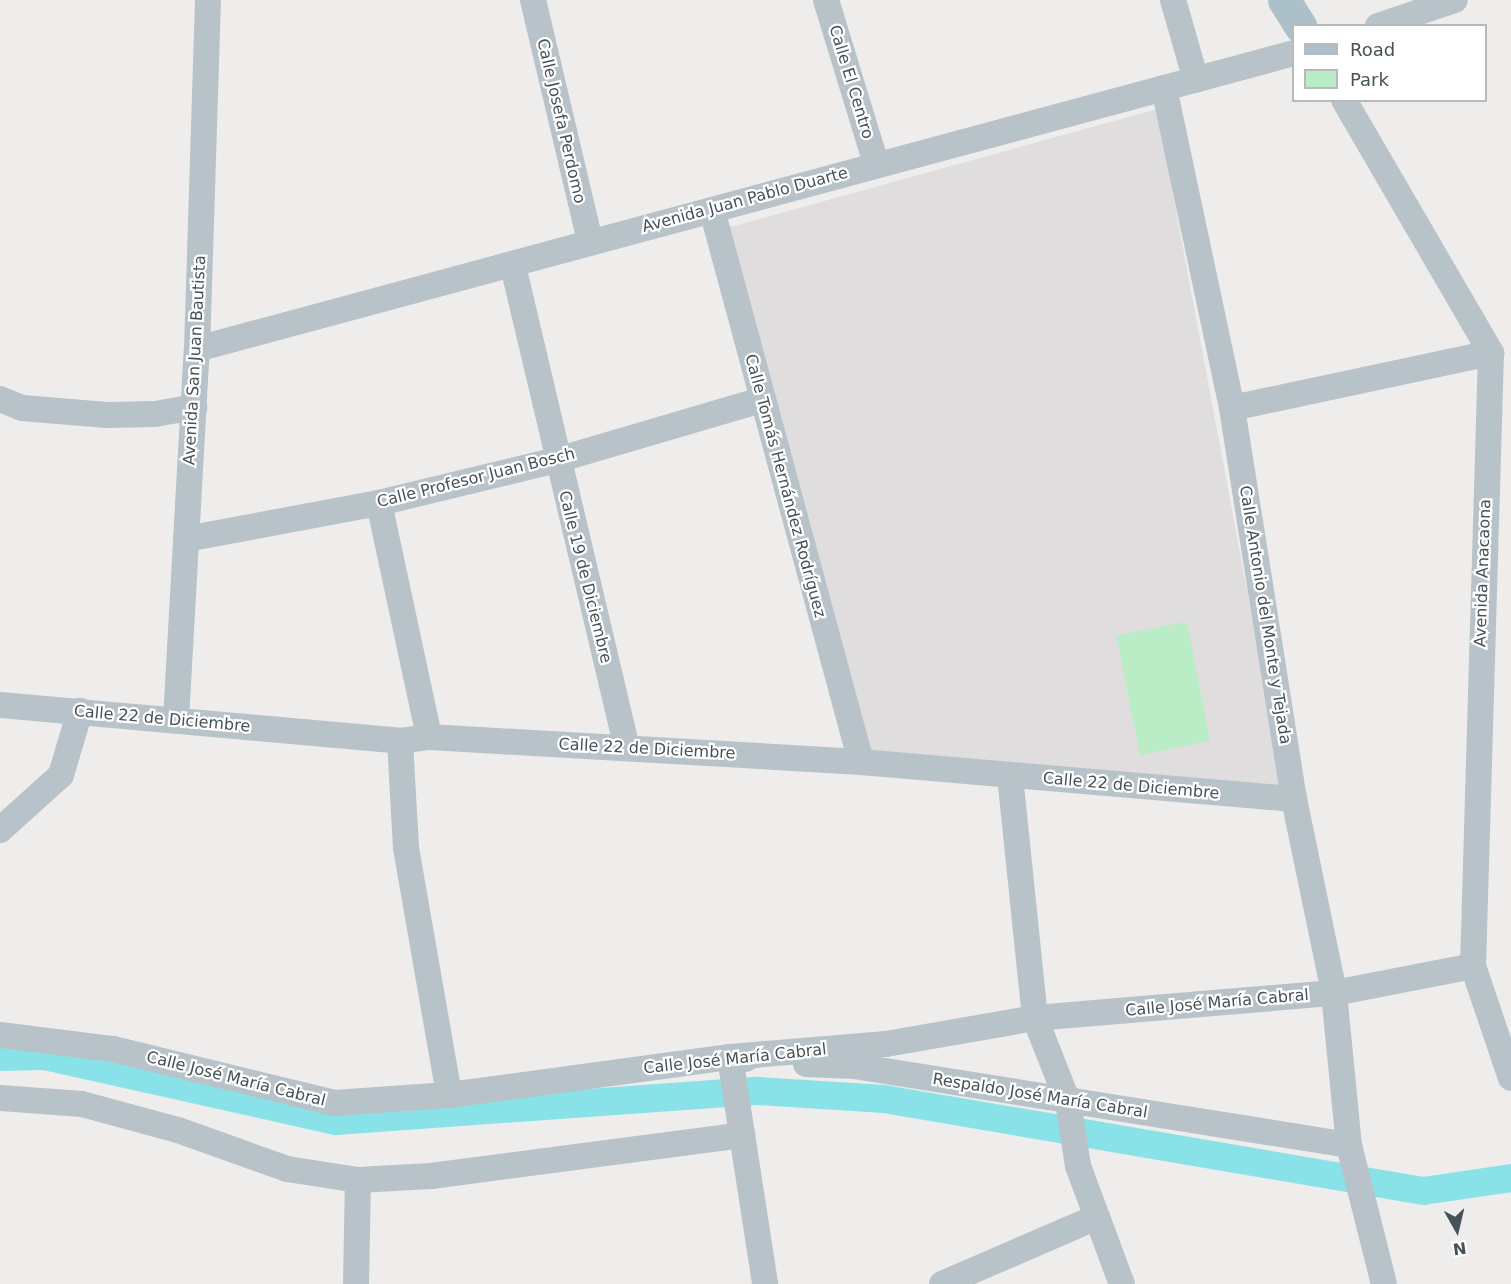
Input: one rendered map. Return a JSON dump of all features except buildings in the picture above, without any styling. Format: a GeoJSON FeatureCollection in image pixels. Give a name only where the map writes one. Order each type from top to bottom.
{"type":"FeatureCollection","features":[{"type":"Feature","properties":{"kind":"main road"},"geometry":{"type":"LineString","coordinates":[[1284,0],[1299,24]]}},
{"type":"Feature","properties":{"kind":"street","name":"Avenida San Juan Bautista"},"geometry":{"type":"LineString","coordinates":[[176,720],[197,349],[208,0]]}},
{"type":"Feature","properties":{"kind":"street","name":"Calle Josefa Perdomo"},"geometry":{"type":"LineString","coordinates":[[533,0],[590,242]]}},
{"type":"Feature","properties":{"kind":"street","name":"Calle El Centro"},"geometry":{"type":"LineString","coordinates":[[826,0],[876,164]]}},
{"type":"Feature","properties":{"kind":"street"},"geometry":{"type":"LineString","coordinates":[[1173,0],[1196,80]]}},
{"type":"Feature","properties":{"kind":"street"},"geometry":{"type":"LineString","coordinates":[[1384,24],[1455,0]]}},
{"type":"Feature","properties":{"kind":"street","name":"Avenida Juan Pablo Duarte"},"geometry":{"type":"LineString","coordinates":[[197,349],[513,266],[590,242],[1292,53]]}},
{"type":"Feature","properties":{"kind":"street","name":"Calle Antonio del Monte y Tejada"},"geometry":{"type":"LineString","coordinates":[[1164,88],[1232,408],[1294,799],[1334,993],[1349,1145],[1384,1284]]}},
{"type":"Feature","properties":{"kind":"street"},"geometry":{"type":"LineString","coordinates":[[1232,408],[1491,353],[1345,102]]}},
{"type":"Feature","properties":{"kind":"street","name":"Calle Tomás Hernández Rodríguez"},"geometry":{"type":"LineString","coordinates":[[712,210],[761,400],[861,762]]}},
{"type":"Feature","properties":{"kind":"street","name":"Calle 19 de Diciembre"},"geometry":{"type":"LineString","coordinates":[[513,266],[557,460],[627,747]]}},
{"type":"Feature","properties":{"kind":"street","name":"Avenida Anacaona"},"geometry":{"type":"LineString","coordinates":[[1491,353],[1476,777],[1473,966],[1511,1078]]}},
{"type":"Feature","properties":{"kind":"street"},"geometry":{"type":"LineString","coordinates":[[0,399],[22,408],[107,415],[155,414],[194,407]]}},
{"type":"Feature","properties":{"kind":"street","name":"Calle Profesor Juan Bosch"},"geometry":{"type":"LineString","coordinates":[[186,538],[379,503],[557,460],[761,400]]}},
{"type":"Feature","properties":{"kind":"street"},"geometry":{"type":"LineString","coordinates":[[379,503],[429,737]]}},
{"type":"Feature","properties":{"kind":"street","name":"Calle 22 de Diciembre"},"geometry":{"type":"LineString","coordinates":[[0,705],[400,741],[429,737],[861,762],[1294,799]]}},
{"type":"Feature","properties":{"kind":"street"},"geometry":{"type":"LineString","coordinates":[[0,830],[61,775],[80,711]]}},
{"type":"Feature","properties":{"kind":"street"},"geometry":{"type":"LineString","coordinates":[[400,741],[406,848],[449,1095]]}},
{"type":"Feature","properties":{"kind":"street"},"geometry":{"type":"LineString","coordinates":[[1010,776],[1035,1018],[1070,1108],[1077,1166],[1122,1284]]}},
{"type":"Feature","properties":{"kind":"street","name":"Calle José María Cabral"},"geometry":{"type":"LineString","coordinates":[[0,1035],[113,1049],[334,1103],[449,1095],[731,1068],[1035,1018],[1334,993],[1473,966]]}},
{"type":"Feature","properties":{"kind":"street","name":"Respaldo José María Cabral"},"geometry":{"type":"LineString","coordinates":[[731,1068],[854,1066],[1070,1108],[1349,1145]]}},
{"type":"Feature","properties":{"kind":"street"},"geometry":{"type":"LineString","coordinates":[[731,1068],[765,1284]]}},
{"type":"Feature","properties":{"kind":"street"},"geometry":{"type":"LineString","coordinates":[[0,1098],[82,1104],[178,1130],[287,1169],[358,1180],[430,1176],[742,1135]]}},
{"type":"Feature","properties":{"kind":"street"},"geometry":{"type":"LineString","coordinates":[[356,1284],[358,1180]]}},
{"type":"Feature","properties":{"kind":"street"},"geometry":{"type":"LineString","coordinates":[[942,1284],[1097,1217]]}},
{"type":"Feature","properties":{"kind":"shaded area"},"geometry":{"type":"Polygon","coordinates":[[[1157,109],[1284,788],[870,750],[727,228],[1157,109]]]}},
{"type":"Feature","properties":{"kind":"green space"},"geometry":{"type":"Polygon","coordinates":[[[1187,622],[1210,741],[1140,755],[1116,635],[1187,622]]]}},
{"type":"Feature","properties":{"kind":"waterway"},"geometry":{"type":"LineString","coordinates":[[0,1057],[45,1056],[336,1121],[758,1091],[884,1099],[1423,1191],[1511,1178]]}}]}
